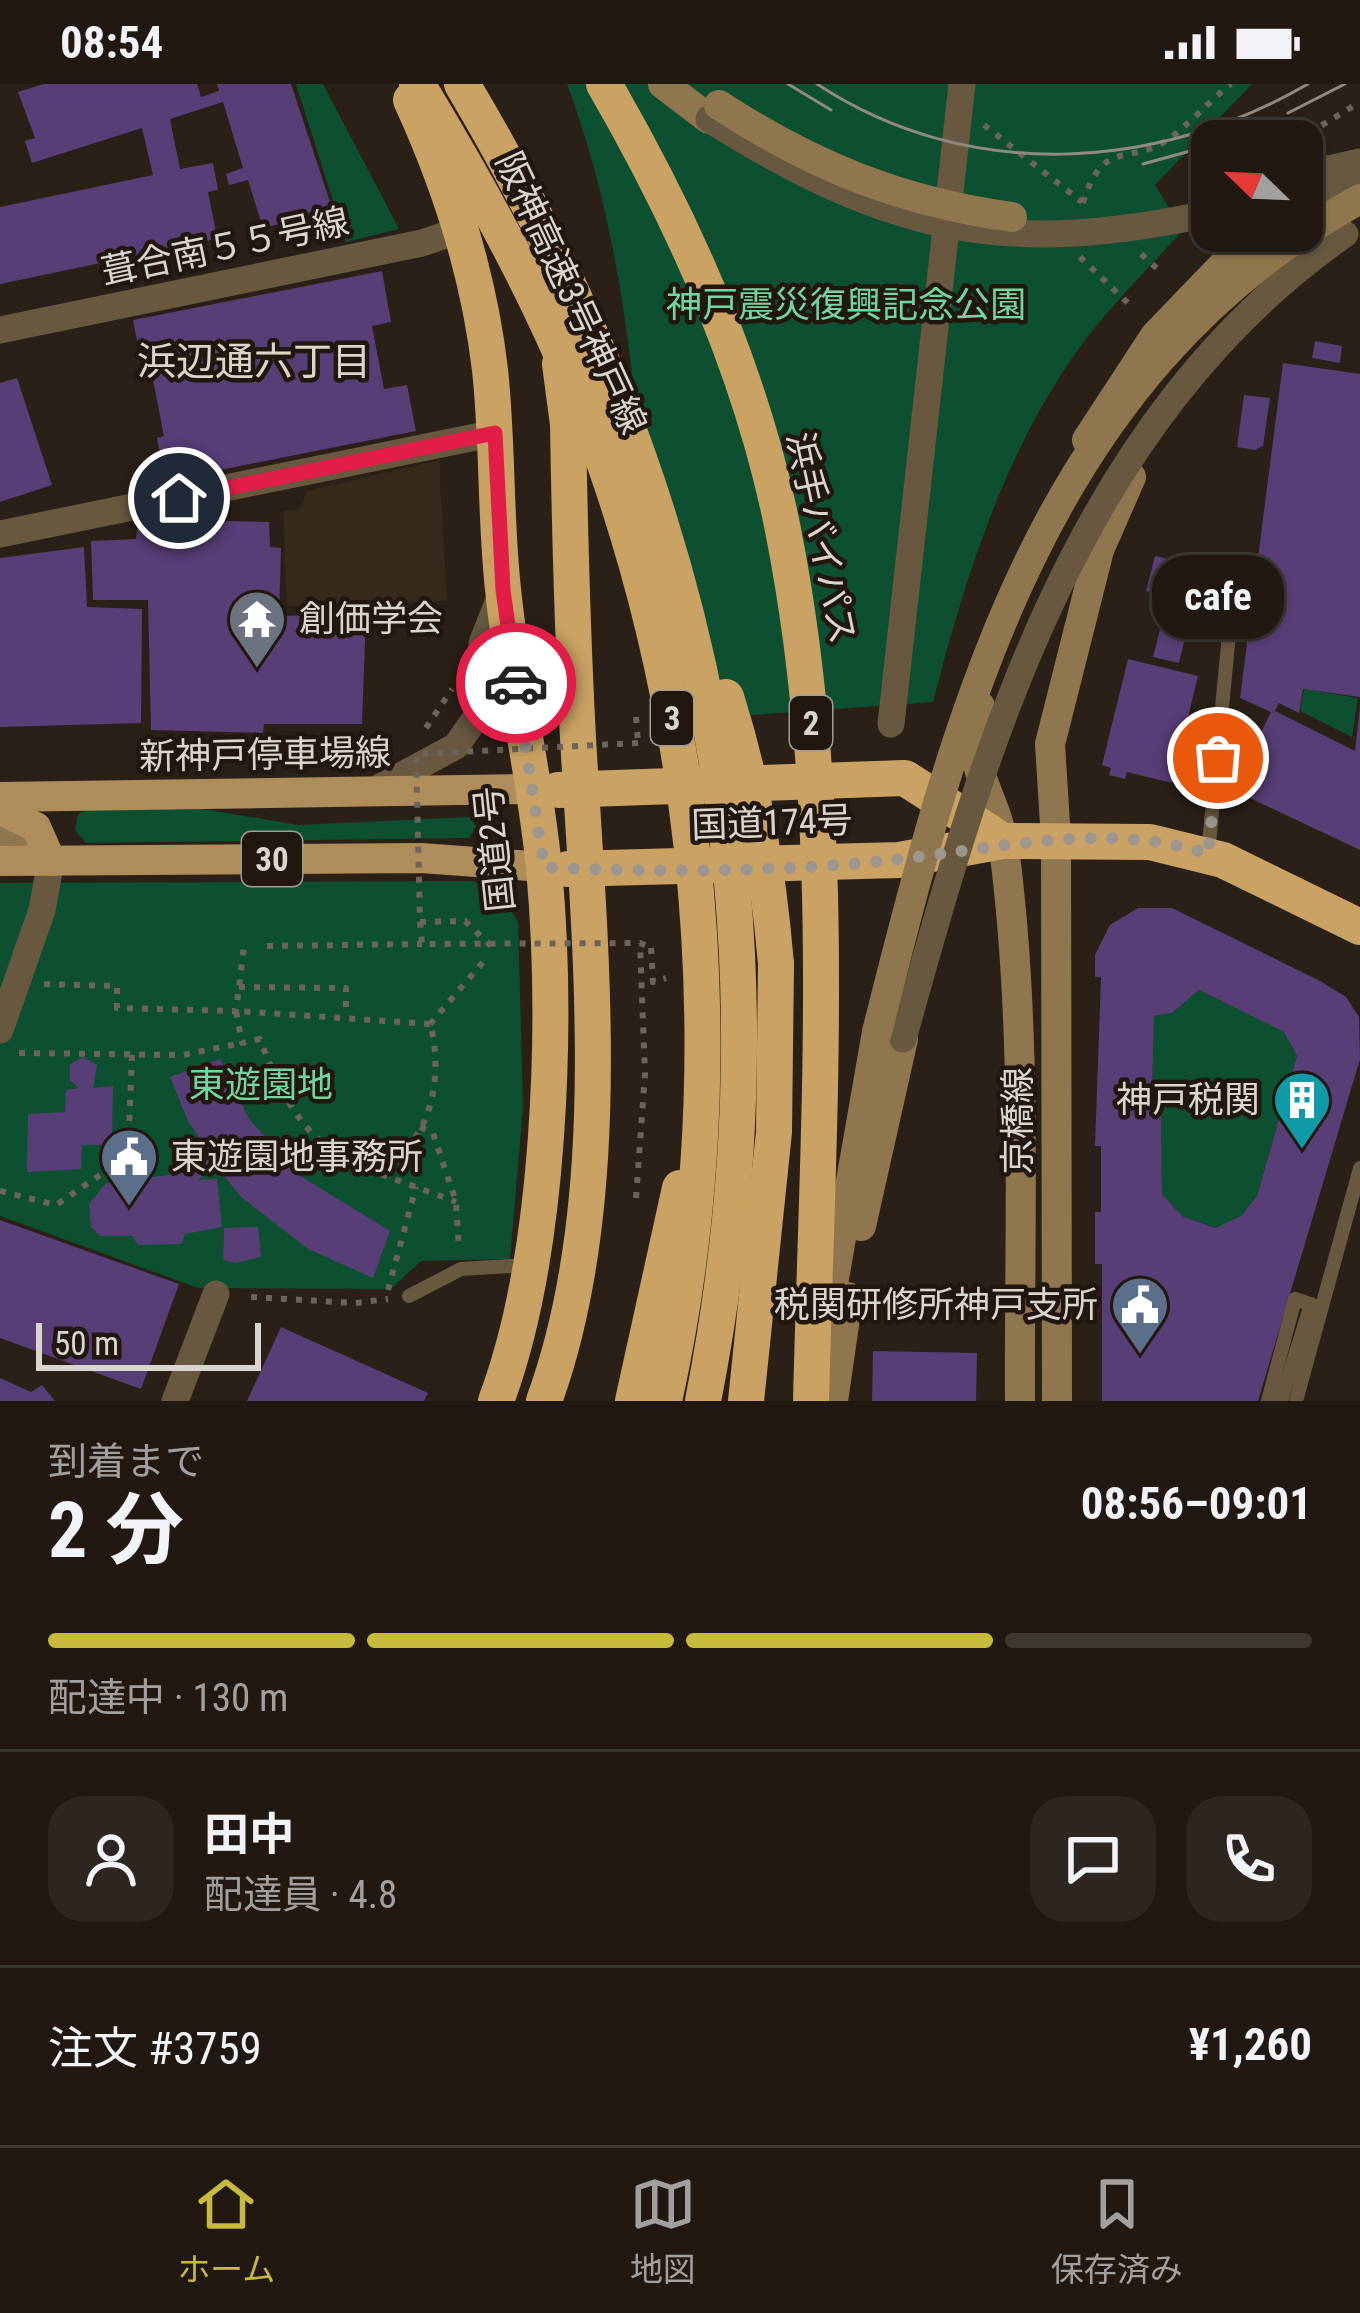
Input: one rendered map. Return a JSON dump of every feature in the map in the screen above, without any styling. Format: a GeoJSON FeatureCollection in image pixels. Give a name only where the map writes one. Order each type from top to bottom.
{"type":"FeatureCollection","features":[{"type":"Feature","properties":{"kind":"highway","name":"国道2号"},"geometry":{"type":"LineString","coordinates":[[400,84],[434,150],[463,229],[484,333],[503,590],[544,867],[547,1102],[527,1265],[509,1367],[496,1401]]}},
{"type":"Feature","properties":{"kind":"highway","name":"阪神高速3号神戸線"},"geometry":{"type":"LineString","coordinates":[[417,84],[513,252],[609,475],[670,704],[692,857],[682,961],[698,1176],[687,1285],[664,1401]]}},
{"type":"Feature","properties":{"kind":"highway","name":"阪神高速3号神戸線"},"geometry":{"type":"LineString","coordinates":[[464,84],[514,171],[593,333],[685,593],[707,699],[730,858],[740,1020],[731,1223],[703,1401]]}},
{"type":"Feature","properties":{"kind":"highway"},"geometry":{"type":"LineString","coordinates":[[464,84],[500,151],[532,236],[554,318],[568,424],[581,791],[590,870],[589,1127],[578,1277],[544,1401]]}},
{"type":"Feature","properties":{"kind":"highway","name":"浜手バイパス"},"geometry":{"type":"LineString","coordinates":[[604,84],[694,254],[744,388],[782,526],[806,667],[818,804],[822,945],[816,1401]]}},
{"type":"Feature","properties":{"kind":"highway","name":"浜手バイパス"},"geometry":{"type":"LineString","coordinates":[[620,84],[705,251],[755,384],[795,524],[819,666],[831,802],[835,942],[816,1401]]}},
{"type":"Feature","properties":{"kind":"highway","name":"3"},"geometry":{"type":"LineString","coordinates":[[685,593],[745,758],[767,863],[776,964],[774,1132],[746,1401]]}},
{"type":"Feature","properties":{"kind":"highway","name":"国道174号"},"geometry":{"type":"LineString","coordinates":[[532,789],[904,778],[1003,841]]}},
{"type":"Feature","properties":{"kind":"highway","name":"国道174号"},"geometry":{"type":"LineString","coordinates":[[544,867],[590,870],[899,860],[1003,841],[1150,842],[1208,854],[1360,927]]}},
{"type":"Feature","properties":{"kind":"highway","name":"3"},"geometry":{"type":"LineString","coordinates":[[633,1401],[676,1214],[682,961]]}},
{"type":"Feature","properties":{"kind":"main road","name":"新神戸停車場線"},"geometry":{"type":"LineString","coordinates":[[0,797],[532,789]]}},
{"type":"Feature","properties":{"kind":"main road"},"geometry":{"type":"LineString","coordinates":[[0,810],[36,827],[44,861]]}},
{"type":"Feature","properties":{"kind":"main road","name":"30"},"geometry":{"type":"LineString","coordinates":[[0,861],[422,858],[544,867]]}},
{"type":"Feature","properties":{"kind":"street"},"geometry":{"type":"LineString","coordinates":[[663,84],[709,119],[852,197],[960,228],[1070,238],[1191,217]]}},
{"type":"Feature","properties":{"kind":"street"},"geometry":{"type":"LineString","coordinates":[[692,84],[762,133],[859,182],[905,198],[1012,217],[1067,220],[1191,199]]}},
{"type":"Feature","properties":{"kind":"street"},"geometry":{"type":"LineString","coordinates":[[890,724],[961,94]]}},
{"type":"Feature","properties":{"kind":"street"},"geometry":{"type":"LineString","coordinates":[[1323,179],[1360,153]]}},
{"type":"Feature","properties":{"kind":"street"},"geometry":{"type":"LineString","coordinates":[[1323,170],[1360,162]]}},
{"type":"Feature","properties":{"kind":"street"},"geometry":{"type":"LineString","coordinates":[[1323,189],[1360,181]]}},
{"type":"Feature","properties":{"kind":"street"},"geometry":{"type":"LineString","coordinates":[[816,1401],[859,1123],[901,937],[969,705],[1019,578],[1106,422],[1141,380],[1262,263],[1360,199]]}},
{"type":"Feature","properties":{"kind":"street"},"geometry":{"type":"LineString","coordinates":[[833,1401],[865,1207],[903,1039],[992,751],[1047,614],[1106,494],[1174,391],[1214,344],[1291,271],[1360,222]]}},
{"type":"Feature","properties":{"kind":"street","name":"京橋線"},"geometry":{"type":"LineString","coordinates":[[1058,1401],[1056,841],[1050,744],[1099,550],[1127,484],[1205,365],[1320,247],[1360,222]]}},
{"type":"Feature","properties":{"kind":"street","name":"葺合南５５号線"},"geometry":{"type":"LineString","coordinates":[[0,329],[422,243],[463,229]]}},
{"type":"Feature","properties":{"kind":"street","name":"京橋線"},"geometry":{"type":"LineString","coordinates":[[1020,1401],[1018,990],[1003,841],[972,757],[977,713],[1028,570],[1084,446],[1116,390],[1198,286],[1234,252]]}},
{"type":"Feature","properties":{"kind":"street"},"geometry":{"type":"LineString","coordinates":[[0,534],[495,433]]}},
{"type":"Feature","properties":{"kind":"street"},"geometry":{"type":"LineString","coordinates":[[369,793],[456,746],[475,719],[482,699],[482,644],[503,590]]}},
{"type":"Feature","properties":{"kind":"street"},"geometry":{"type":"LineString","coordinates":[[0,837],[44,861],[42,910],[0,1030]]}},
{"type":"Feature","properties":{"kind":"street"},"geometry":{"type":"LineString","coordinates":[[175,1401],[216,1294]]}},
{"type":"Feature","properties":{"kind":"lane"},"geometry":{"type":"LineString","coordinates":[[1208,854],[1234,581]]}},
{"type":"Feature","properties":{"kind":"lane"},"geometry":{"type":"LineString","coordinates":[[1280,1401],[1360,1168]]}},
{"type":"Feature","properties":{"kind":"lane"},"geometry":{"type":"LineString","coordinates":[[410,1296],[461,1268],[527,1265]]}},
{"type":"Feature","properties":{"kind":"lane"},"geometry":{"type":"LineString","coordinates":[[1268,1401],[1295,1299],[1315,1305]]}},
{"type":"Feature","properties":{"kind":"lane"},"geometry":{"type":"LineString","coordinates":[[1296,1401],[1315,1305]]}},
{"type":"Feature","properties":{"kind":"path"},"geometry":{"type":"LineString","coordinates":[[1076,225],[1089,181],[1117,153],[1163,144],[1231,84]]}},
{"type":"Feature","properties":{"kind":"path"},"geometry":{"type":"LineString","coordinates":[[961,94],[1098,217]]}},
{"type":"Feature","properties":{"kind":"path"},"geometry":{"type":"LineString","coordinates":[[1323,125],[1360,102]]}},
{"type":"Feature","properties":{"kind":"path"},"geometry":{"type":"LineString","coordinates":[[1130,244],[1161,272]]}},
{"type":"Feature","properties":{"kind":"path"},"geometry":{"type":"LineString","coordinates":[[1069,247],[1131,306]]}},
{"type":"Feature","properties":{"kind":"path"},"geometry":{"type":"LineString","coordinates":[[423,733],[453,687]]}},
{"type":"Feature","properties":{"kind":"path"},"geometry":{"type":"LineString","coordinates":[[422,944],[416,754],[638,743]]}},
{"type":"Feature","properties":{"kind":"path"},"geometry":{"type":"LineString","coordinates":[[420,922],[465,921],[491,946]]}},
{"type":"Feature","properties":{"kind":"path"},"geometry":{"type":"LineString","coordinates":[[636,1198],[645,1074],[640,943]]}},
{"type":"Feature","properties":{"kind":"path"},"geometry":{"type":"LineString","coordinates":[[267,946],[640,943],[651,948],[653,982],[666,981],[682,961]]}},
{"type":"Feature","properties":{"kind":"path"},"geometry":{"type":"LineString","coordinates":[[242,1042],[236,1011],[244,946]]}},
{"type":"Feature","properties":{"kind":"path"},"geometry":{"type":"LineString","coordinates":[[354,1162],[392,1157],[420,1127],[436,1077],[430,1024],[483,962]]}},
{"type":"Feature","properties":{"kind":"path"},"geometry":{"type":"LineString","coordinates":[[44,984],[117,986],[116,1008],[430,1024]]}},
{"type":"Feature","properties":{"kind":"path"},"geometry":{"type":"LineString","coordinates":[[239,987],[346,988],[346,1018]]}},
{"type":"Feature","properties":{"kind":"path"},"geometry":{"type":"LineString","coordinates":[[19,1053],[183,1055],[260,1039],[303,1126],[327,1150],[456,1202]]}},
{"type":"Feature","properties":{"kind":"path"},"geometry":{"type":"LineString","coordinates":[[0,1191],[56,1205],[128,1156],[132,1053]]}},
{"type":"Feature","properties":{"kind":"path"},"geometry":{"type":"LineString","coordinates":[[420,1127],[434,1133],[445,1156],[456,1202],[461,1268]]}},
{"type":"Feature","properties":{"kind":"path"},"geometry":{"type":"LineString","coordinates":[[389,1281],[416,1186]]}},
{"type":"Feature","properties":{"kind":"path"},"geometry":{"type":"LineString","coordinates":[[251,1298],[355,1303],[410,1296]]}},
{"type":"Feature","properties":{"kind":"shaded area"},"geometry":{"type":"Polygon","coordinates":[[[439,460],[447,601],[287,606],[283,511],[300,509],[307,491],[439,460]]]}},
{"type":"Feature","properties":{"kind":"green space"},"geometry":{"type":"Polygon","coordinates":[[[296,84],[323,84],[399,229],[346,242],[296,84]]]}},
{"type":"Feature","properties":{"kind":"green space","name":"神戸震災復興記念公園"},"geometry":{"type":"Polygon","coordinates":[[[567,84],[1252,84],[1217,120],[1191,120],[1191,148],[1155,185],[1183,230],[1092,332],[1029,429],[990,517],[933,702],[656,722],[635,398],[611,238],[567,84]]]}},
{"type":"Feature","properties":{"kind":"green space"},"geometry":{"type":"Polygon","coordinates":[[[1304,689],[1358,698],[1352,737],[1300,711],[1304,689]]]}},
{"type":"Feature","properties":{"kind":"green space"},"geometry":{"type":"Polygon","coordinates":[[[91,803],[185,806],[298,825],[469,817],[476,826],[469,838],[86,843],[75,830],[78,815],[91,803]]]}},
{"type":"Feature","properties":{"kind":"green space","name":"東遊園地"},"geometry":{"type":"Polygon","coordinates":[[[473,881],[503,897],[518,922],[523,1107],[510,1259],[421,1261],[391,1289],[198,1288],[0,1216],[0,883],[473,881]]]}},
{"type":"Feature","properties":{"kind":"green space"},"geometry":{"type":"Polygon","coordinates":[[[1199,990],[1284,1032],[1297,1056],[1257,1196],[1241,1216],[1215,1228],[1182,1216],[1162,1194],[1161,1098],[1152,1096],[1154,1016],[1172,1013],[1199,990]]]}},
{"type":"Feature","properties":{"kind":"building"},"geometry":{"type":"Polygon","coordinates":[[[44,84],[197,84],[201,97],[219,91],[217,84],[291,84],[333,211],[263,228],[248,180],[229,185],[226,174],[243,168],[223,102],[170,119],[180,169],[213,163],[218,190],[208,192],[216,232],[211,240],[0,284],[0,207],[153,175],[142,128],[32,163],[25,141],[35,138],[18,92],[44,84]]]}},
{"type":"Feature","properties":{"kind":"building"},"geometry":{"type":"Polygon","coordinates":[[[382,271],[391,322],[372,326],[384,389],[407,385],[416,431],[165,481],[157,438],[164,436],[150,364],[142,366],[133,320],[382,271]]]}},
{"type":"Feature","properties":{"kind":"building"},"geometry":{"type":"Polygon","coordinates":[[[1315,341],[1342,346],[1340,363],[1312,358],[1315,341]]]}},
{"type":"Feature","properties":{"kind":"building"},"geometry":{"type":"Polygon","coordinates":[[[1283,363],[1360,374],[1360,697],[1303,689],[1299,713],[1279,703],[1275,711],[1355,751],[1360,706],[1360,850],[1233,790],[1243,770],[1237,766],[1243,754],[1249,757],[1271,712],[1240,698],[1283,363]]]}},
{"type":"Feature","properties":{"kind":"building"},"geometry":{"type":"Polygon","coordinates":[[[17,378],[52,485],[0,502],[0,383],[17,378]]]}},
{"type":"Feature","properties":{"kind":"building"},"geometry":{"type":"Polygon","coordinates":[[[1244,395],[1270,398],[1263,446],[1255,450],[1237,447],[1244,395]]]}},
{"type":"Feature","properties":{"kind":"building","name":"創価学会"},"geometry":{"type":"Polygon","coordinates":[[[198,520],[269,522],[270,547],[281,548],[279,616],[366,614],[362,724],[264,724],[263,733],[151,730],[148,600],[93,600],[91,541],[136,539],[137,529],[196,534],[198,520]]]}},
{"type":"Feature","properties":{"kind":"building"},"geometry":{"type":"Polygon","coordinates":[[[84,547],[87,607],[142,609],[141,723],[0,727],[0,558],[84,547]]]}},
{"type":"Feature","properties":{"kind":"building"},"geometry":{"type":"Polygon","coordinates":[[[1155,556],[1207,568],[1198,604],[1146,591],[1155,556]]]}},
{"type":"Feature","properties":{"kind":"building"},"geometry":{"type":"Polygon","coordinates":[[[1167,602],[1192,608],[1179,663],[1153,657],[1167,602]]]}},
{"type":"Feature","properties":{"kind":"building"},"geometry":{"type":"Polygon","coordinates":[[[1128,659],[1198,676],[1172,783],[1127,772],[1125,779],[1109,775],[1111,768],[1102,765],[1128,659]]]}},
{"type":"Feature","properties":{"kind":"building","name":"神戸税関"},"geometry":{"type":"Polygon","coordinates":[[[1138,908],[1172,908],[1320,981],[1346,997],[1359,1017],[1360,1059],[1258,1401],[1102,1401],[1102,1264],[1095,1264],[1095,1212],[1101,1212],[1101,1146],[1095,1146],[1101,977],[1095,977],[1095,955],[1110,925],[1138,908]],[[1199,990],[1172,1013],[1154,1016],[1152,1096],[1161,1097],[1162,1194],[1182,1216],[1215,1228],[1241,1216],[1257,1196],[1297,1056],[1284,1032],[1199,990]]]}},
{"type":"Feature","properties":{"kind":"building"},"geometry":{"type":"Polygon","coordinates":[[[83,1057],[97,1065],[93,1088],[113,1086],[112,1145],[82,1145],[81,1169],[27,1172],[28,1114],[65,1112],[66,1090],[79,1088],[70,1081],[70,1064],[83,1057]]]}},
{"type":"Feature","properties":{"kind":"building"},"geometry":{"type":"Polygon","coordinates":[[[220,1059],[249,1119],[302,1177],[390,1231],[373,1278],[308,1249],[241,1197],[216,1166],[198,1180],[217,1179],[222,1227],[185,1234],[181,1244],[138,1245],[132,1236],[100,1236],[91,1227],[89,1204],[106,1183],[191,1172],[212,1156],[188,1121],[170,1077],[220,1059]]]}},
{"type":"Feature","properties":{"kind":"building"},"geometry":{"type":"Polygon","coordinates":[[[0,1220],[179,1284],[141,1389],[0,1338],[0,1220]]]}},
{"type":"Feature","properties":{"kind":"building"},"geometry":{"type":"Polygon","coordinates":[[[258,1227],[261,1257],[235,1263],[223,1260],[224,1228],[258,1227]]]}},
{"type":"Feature","properties":{"kind":"building"},"geometry":{"type":"Polygon","coordinates":[[[281,1327],[428,1393],[424,1401],[247,1401],[281,1327]]]}},
{"type":"Feature","properties":{"kind":"building"},"geometry":{"type":"Polygon","coordinates":[[[873,1351],[977,1353],[976,1401],[872,1401],[873,1351]]]}},
{"type":"Feature","properties":{"kind":"building"},"geometry":{"type":"Polygon","coordinates":[[[0,1378],[31,1392],[42,1385],[55,1401],[0,1401],[0,1378]]]}},
{"type":"Feature","properties":{"kind":"tram line"},"geometry":{"type":"LineString","coordinates":[[788,84],[831,110]]}},
{"type":"Feature","properties":{"kind":"tram line"},"geometry":{"type":"LineString","coordinates":[[817,84],[875,116],[936,138],[998,151],[1062,154],[1125,149],[1188,135],[1249,113],[1308,84]]}},
{"type":"Feature","properties":{"kind":"tram line"},"geometry":{"type":"LineString","coordinates":[[1288,113],[1345,84]]}},
{"type":"Feature","properties":{"kind":"tram line"},"geometry":{"type":"LineString","coordinates":[[1143,164],[1191,151]]}},
{"type":"Feature","properties":{"kind":"way so far"},"geometry":{"type":"LineString","coordinates":[[516,683],[544,867],[645,870],[899,860],[1003,841],[1150,842],[1208,854],[1218,758]]}},
{"type":"Feature","properties":{"kind":"place","name":"創価学会"},"geometry":{"type":"Point","coordinates":[257,670]}},
{"type":"Feature","properties":{"kind":"place","name":"cafe"},"geometry":{"type":"Point","coordinates":[1218,758]}},
{"type":"Feature","properties":{"kind":"place","name":"神戸税関"},"geometry":{"type":"Point","coordinates":[1302,1151]}},
{"type":"Feature","properties":{"kind":"place","name":"東遊園地事務所"},"geometry":{"type":"Point","coordinates":[129,1208]}},
{"type":"Feature","properties":{"kind":"place","name":"税関研修所神戸支所"},"geometry":{"type":"Point","coordinates":[1140,1356]}},
{"type":"Feature","properties":{"kind":"district","name":"浜辺通六丁目"},"geometry":{"type":"Point","coordinates":[254,362]}},
{"type":"Feature","properties":{"kind":"route"},"geometry":{"type":"LineString","coordinates":[[179,498],[495,433],[498,537],[516,683]]}}]}
